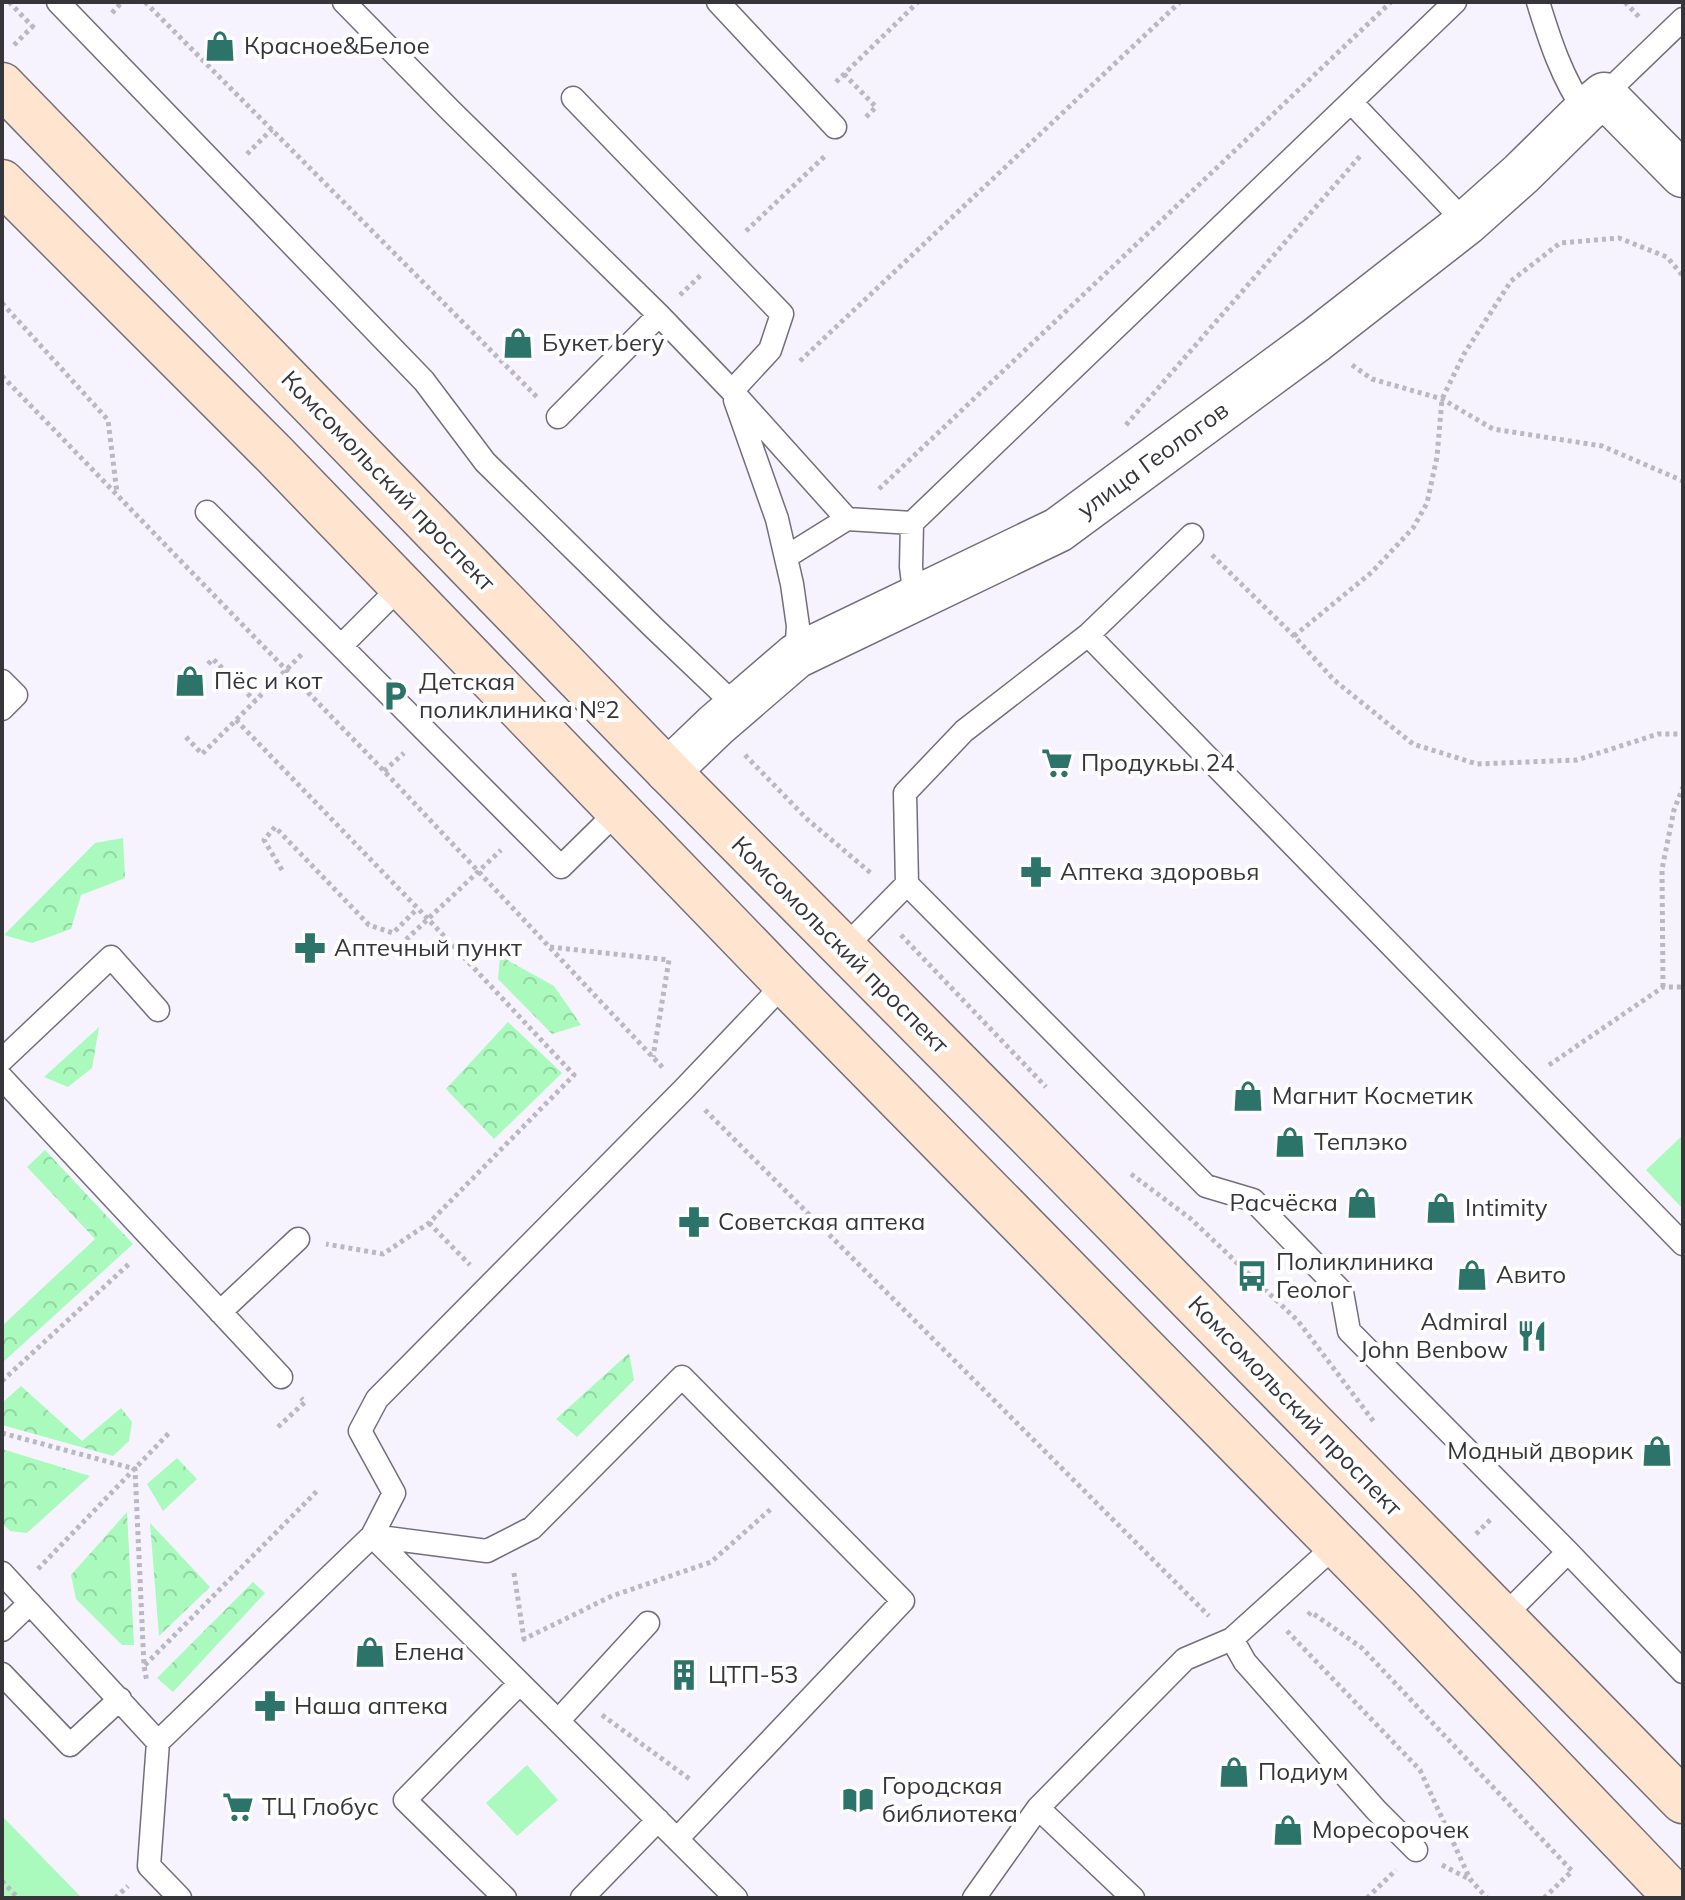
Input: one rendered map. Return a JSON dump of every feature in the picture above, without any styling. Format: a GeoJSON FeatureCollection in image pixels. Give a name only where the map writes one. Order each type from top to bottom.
{"type":"FeatureCollection","features":[{"type":"Feature","properties":{"kind":"main road","name":"Комсомольский проспект"},"geometry":{"type":"LineString","coordinates":[[7,66],[668,771],[1683,1801]]}},
{"type":"Feature","properties":{"kind":"main road"},"geometry":{"type":"LineString","coordinates":[[2,182],[275,455],[1677,1898]]}},
{"type":"Feature","properties":{"kind":"main road"},"geometry":{"type":"LineString","coordinates":[[980,1182],[1028,1134]]}},
{"type":"Feature","properties":{"kind":"street","name":"улица Геологов"},"geometry":{"type":"LineString","coordinates":[[668,771],[796,656],[1058,530],[1316,340],[1466,223],[1595,103]]}},
{"type":"Feature","properties":{"kind":"street"},"geometry":{"type":"LineString","coordinates":[[1595,103],[1683,175]]}},
{"type":"Feature","properties":{"kind":"lane"},"geometry":{"type":"LineString","coordinates":[[58,2],[424,381],[485,462],[653,627],[726,716]]}},
{"type":"Feature","properties":{"kind":"lane"},"geometry":{"type":"LineString","coordinates":[[344,2],[659,315],[847,519]]}},
{"type":"Feature","properties":{"kind":"lane"},"geometry":{"type":"LineString","coordinates":[[718,2],[840,135]]}},
{"type":"Feature","properties":{"kind":"lane"},"geometry":{"type":"LineString","coordinates":[[915,599],[911,567],[912,523],[1455,2]]}},
{"type":"Feature","properties":{"kind":"lane"},"geometry":{"type":"LineString","coordinates":[[1538,2],[1552,48],[1571,92],[1595,103],[1683,19]]}},
{"type":"Feature","properties":{"kind":"lane"},"geometry":{"type":"LineString","coordinates":[[573,98],[782,314],[770,350],[732,391]]}},
{"type":"Feature","properties":{"kind":"lane"},"geometry":{"type":"LineString","coordinates":[[1351,102],[1466,223]]}},
{"type":"Feature","properties":{"kind":"lane"},"geometry":{"type":"LineString","coordinates":[[558,417],[659,315]]}},
{"type":"Feature","properties":{"kind":"lane"},"geometry":{"type":"LineString","coordinates":[[732,391],[777,519],[798,626],[796,656]]}},
{"type":"Feature","properties":{"kind":"lane"},"geometry":{"type":"LineString","coordinates":[[207,512],[561,867],[618,811]]}},
{"type":"Feature","properties":{"kind":"lane"},"geometry":{"type":"LineString","coordinates":[[786,557],[847,519],[912,523]]}},
{"type":"Feature","properties":{"kind":"lane"},"geometry":{"type":"LineString","coordinates":[[1192,535],[1088,635],[964,731],[905,793],[907,884],[1206,1186],[1253,1200],[1342,1292],[1349,1331],[1683,1672]]}},
{"type":"Feature","properties":{"kind":"lane"},"geometry":{"type":"LineString","coordinates":[[334,638],[401,586]]}},
{"type":"Feature","properties":{"kind":"lane"},"geometry":{"type":"LineString","coordinates":[[1088,635],[1683,1244]]}},
{"type":"Feature","properties":{"kind":"lane"},"geometry":{"type":"LineString","coordinates":[[2,681],[16,695],[2,709]]}},
{"type":"Feature","properties":{"kind":"lane"},"geometry":{"type":"LineString","coordinates":[[844,948],[907,884]]}},
{"type":"Feature","properties":{"kind":"lane"},"geometry":{"type":"LineString","coordinates":[[2,1060],[111,957],[158,1010]]}},
{"type":"Feature","properties":{"kind":"lane"},"geometry":{"type":"LineString","coordinates":[[180,1898],[149,1866],[158,1742],[372,1536],[394,1493],[360,1431],[377,1399],[785,983]]}},
{"type":"Feature","properties":{"kind":"lane"},"geometry":{"type":"LineString","coordinates":[[2,1078],[281,1377]]}},
{"type":"Feature","properties":{"kind":"lane"},"geometry":{"type":"LineString","coordinates":[[220,1312],[298,1239]]}},
{"type":"Feature","properties":{"kind":"lane"},"geometry":{"type":"LineString","coordinates":[[372,1536],[487,1551],[510,1540],[532,1528],[682,1377],[903,1601],[677,1839]]}},
{"type":"Feature","properties":{"kind":"lane"},"geometry":{"type":"LineString","coordinates":[[372,1536],[736,1898]]}},
{"type":"Feature","properties":{"kind":"lane"},"geometry":{"type":"LineString","coordinates":[[974,1898],[1038,1808],[1185,1659],[1232,1639],[1336,1545]]}},
{"type":"Feature","properties":{"kind":"lane"},"geometry":{"type":"LineString","coordinates":[[1503,1617],[1568,1552]]}},
{"type":"Feature","properties":{"kind":"lane"},"geometry":{"type":"LineString","coordinates":[[2,1573],[158,1742]]}},
{"type":"Feature","properties":{"kind":"lane"},"geometry":{"type":"LineString","coordinates":[[2,1630],[24,1596]]}},
{"type":"Feature","properties":{"kind":"lane"},"geometry":{"type":"LineString","coordinates":[[558,1721],[648,1623]]}},
{"type":"Feature","properties":{"kind":"lane"},"geometry":{"type":"LineString","coordinates":[[1232,1639],[1245,1662],[1376,1810],[1416,1850]]}},
{"type":"Feature","properties":{"kind":"lane"},"geometry":{"type":"LineString","coordinates":[[2,1674],[70,1745],[120,1699]]}},
{"type":"Feature","properties":{"kind":"lane"},"geometry":{"type":"LineString","coordinates":[[505,1898],[405,1800],[520,1683]]}},
{"type":"Feature","properties":{"kind":"lane"},"geometry":{"type":"LineString","coordinates":[[1038,1808],[1133,1898]]}},
{"type":"Feature","properties":{"kind":"lane"},"geometry":{"type":"LineString","coordinates":[[582,1898],[658,1820]]}},
{"type":"Feature","properties":{"kind":"path"},"geometry":{"type":"LineString","coordinates":[[9,2],[44,38]]}},
{"type":"Feature","properties":{"kind":"path"},"geometry":{"type":"LineString","coordinates":[[109,15],[122,2]]}},
{"type":"Feature","properties":{"kind":"path"},"geometry":{"type":"LineString","coordinates":[[145,2],[534,393]]}},
{"type":"Feature","properties":{"kind":"path"},"geometry":{"type":"LineString","coordinates":[[813,104],[918,2]]}},
{"type":"Feature","properties":{"kind":"path"},"geometry":{"type":"LineString","coordinates":[[795,367],[1180,2]]}},
{"type":"Feature","properties":{"kind":"path"},"geometry":{"type":"LineString","coordinates":[[847,519],[1391,2]]}},
{"type":"Feature","properties":{"kind":"path"},"geometry":{"type":"LineString","coordinates":[[1625,2],[1646,25]]}},
{"type":"Feature","properties":{"kind":"path"},"geometry":{"type":"LineString","coordinates":[[7,66],[33,26]]}},
{"type":"Feature","properties":{"kind":"path"},"geometry":{"type":"LineString","coordinates":[[659,315],[840,135],[876,107],[844,74]]}},
{"type":"Feature","properties":{"kind":"path"},"geometry":{"type":"LineString","coordinates":[[247,154],[272,129]]}},
{"type":"Feature","properties":{"kind":"path"},"geometry":{"type":"LineString","coordinates":[[1124,426],[1380,133]]}},
{"type":"Feature","properties":{"kind":"path"},"geometry":{"type":"LineString","coordinates":[[1294,636],[1372,572],[1413,528],[1427,503],[1437,457],[1442,399],[1464,354],[1511,281],[1560,243],[1619,238],[1667,257],[1683,276]]}},
{"type":"Feature","properties":{"kind":"path"},"geometry":{"type":"LineString","coordinates":[[2,303],[108,420],[117,494]]}},
{"type":"Feature","properties":{"kind":"path"},"geometry":{"type":"LineString","coordinates":[[2,376],[286,670],[653,1058],[1232,1639]]}},
{"type":"Feature","properties":{"kind":"path"},"geometry":{"type":"LineString","coordinates":[[1372,379],[1442,399],[1493,429],[1602,446],[1683,481]]}},
{"type":"Feature","properties":{"kind":"path"},"geometry":{"type":"LineString","coordinates":[[1192,535],[1334,680],[1413,744],[1477,764],[1577,760],[1658,734],[1683,734]]}},
{"type":"Feature","properties":{"kind":"path"},"geometry":{"type":"LineString","coordinates":[[186,737],[202,754],[286,670],[334,638]]}},
{"type":"Feature","properties":{"kind":"path"},"geometry":{"type":"LineString","coordinates":[[208,664],[213,659],[255,701]]}},
{"type":"Feature","properties":{"kind":"path"},"geometry":{"type":"LineString","coordinates":[[726,716],[808,820],[872,873],[879,912],[1050,1091]]}},
{"type":"Feature","properties":{"kind":"path"},"geometry":{"type":"LineString","coordinates":[[236,720],[574,1075],[429,1223],[383,1254],[298,1239]]}},
{"type":"Feature","properties":{"kind":"path"},"geometry":{"type":"LineString","coordinates":[[1663,987],[1662,869],[1674,810],[1683,787]]}},
{"type":"Feature","properties":{"kind":"path"},"geometry":{"type":"LineString","coordinates":[[282,870],[264,840],[275,827],[369,925],[393,933],[417,909]]}},
{"type":"Feature","properties":{"kind":"path"},"geometry":{"type":"LineString","coordinates":[[371,952],[393,952],[524,829]]}},
{"type":"Feature","properties":{"kind":"path"},"geometry":{"type":"LineString","coordinates":[[549,947],[669,960],[653,1058]]}},
{"type":"Feature","properties":{"kind":"path"},"geometry":{"type":"LineString","coordinates":[[1525,1081],[1663,987],[1683,987]]}},
{"type":"Feature","properties":{"kind":"path"},"geometry":{"type":"LineString","coordinates":[[1125,1170],[1191,1219],[1298,1321],[1374,1422]]}},
{"type":"Feature","properties":{"kind":"path"},"geometry":{"type":"LineString","coordinates":[[429,1223],[490,1284]]}},
{"type":"Feature","properties":{"kind":"path"},"geometry":{"type":"LineString","coordinates":[[2,1381],[154,1241]]}},
{"type":"Feature","properties":{"kind":"path"},"geometry":{"type":"LineString","coordinates":[[2,1433],[135,1469]]}},
{"type":"Feature","properties":{"kind":"path"},"geometry":{"type":"LineString","coordinates":[[24,1596],[169,1433]]}},
{"type":"Feature","properties":{"kind":"path"},"geometry":{"type":"LineString","coordinates":[[135,1469],[144,1666],[158,1742]]}},
{"type":"Feature","properties":{"kind":"path"},"geometry":{"type":"LineString","coordinates":[[144,1666],[318,1490]]}},
{"type":"Feature","properties":{"kind":"path"},"geometry":{"type":"LineString","coordinates":[[494,1657],[612,1596],[711,1562],[793,1490]]}},
{"type":"Feature","properties":{"kind":"path"},"geometry":{"type":"LineString","coordinates":[[1311,1612],[1362,1648],[1572,1871],[1544,1898]]}},
{"type":"Feature","properties":{"kind":"path"},"geometry":{"type":"LineString","coordinates":[[1287,1631],[1420,1770],[1470,1879],[1487,1898]]}},
{"type":"Feature","properties":{"kind":"path"},"geometry":{"type":"LineString","coordinates":[[2,1881],[18,1898]]}},
{"type":"Feature","properties":{"kind":"green space"},"geometry":{"type":"Polygon","coordinates":[[[123,838],[125,878],[81,895],[71,929],[32,943],[4,935],[95,843],[123,838]]]}},
{"type":"Feature","properties":{"kind":"green space"},"geometry":{"type":"Polygon","coordinates":[[[500,956],[554,986],[581,1025],[552,1034],[498,979],[500,956]]]}},
{"type":"Feature","properties":{"kind":"green space"},"geometry":{"type":"Polygon","coordinates":[[[508,1022],[562,1073],[494,1139],[446,1089],[508,1022]]]}},
{"type":"Feature","properties":{"kind":"green space"},"geometry":{"type":"Polygon","coordinates":[[[99,1027],[92,1068],[68,1087],[44,1077],[99,1027]]]}},
{"type":"Feature","properties":{"kind":"green space"},"geometry":{"type":"Polygon","coordinates":[[[1683,1135],[1683,1209],[1646,1170],[1683,1135]]]}},
{"type":"Feature","properties":{"kind":"green space"},"geometry":{"type":"Polygon","coordinates":[[[45,1150],[133,1244],[2,1363],[2,1326],[95,1239],[27,1167],[45,1150]]]}},
{"type":"Feature","properties":{"kind":"green space"},"geometry":{"type":"Polygon","coordinates":[[[629,1353],[634,1380],[577,1437],[556,1419],[629,1353]]]}},
{"type":"Feature","properties":{"kind":"green space"},"geometry":{"type":"Polygon","coordinates":[[[21,1386],[82,1441],[121,1408],[132,1422],[129,1441],[113,1456],[2,1425],[2,1403],[21,1386]]]}},
{"type":"Feature","properties":{"kind":"green space"},"geometry":{"type":"Polygon","coordinates":[[[2,1449],[90,1476],[27,1533],[10,1531],[2,1523],[2,1449]]]}},
{"type":"Feature","properties":{"kind":"green space"},"geometry":{"type":"Polygon","coordinates":[[[177,1458],[197,1479],[163,1511],[147,1484],[177,1458]]]}},
{"type":"Feature","properties":{"kind":"green space"},"geometry":{"type":"Polygon","coordinates":[[[127,1512],[134,1645],[122,1645],[76,1599],[71,1575],[127,1512]]]}},
{"type":"Feature","properties":{"kind":"green space"},"geometry":{"type":"Polygon","coordinates":[[[150,1523],[210,1587],[159,1636],[150,1523]]]}},
{"type":"Feature","properties":{"kind":"green space"},"geometry":{"type":"Polygon","coordinates":[[[253,1582],[265,1593],[173,1692],[157,1678],[253,1582]]]}},
{"type":"Feature","properties":{"kind":"green space"},"geometry":{"type":"Polygon","coordinates":[[[527,1765],[558,1800],[517,1836],[486,1803],[527,1765]]]}},
{"type":"Feature","properties":{"kind":"green space"},"geometry":{"type":"Polygon","coordinates":[[[2,1816],[82,1898],[2,1898],[2,1816]]]}},
{"type":"Feature","properties":{"kind":"place","name":"Красное&Белое"},"geometry":{"type":"Point","coordinates":[220,46]}},
{"type":"Feature","properties":{"kind":"place","name":"Букет bery"},"geometry":{"type":"Point","coordinates":[518,343]}},
{"type":"Feature","properties":{"kind":"place","name":"Пёс и кот"},"geometry":{"type":"Point","coordinates":[190,681]}},
{"type":"Feature","properties":{"kind":"place","name":"Детская поликлиника №2"},"geometry":{"type":"Point","coordinates":[395,696]}},
{"type":"Feature","properties":{"kind":"place","name":"Продукьы 24"},"geometry":{"type":"Point","coordinates":[1057,763]}},
{"type":"Feature","properties":{"kind":"place","name":"Аптека здоровья"},"geometry":{"type":"Point","coordinates":[1036,872]}},
{"type":"Feature","properties":{"kind":"place","name":"Аптечный пункт"},"geometry":{"type":"Point","coordinates":[310,948]}},
{"type":"Feature","properties":{"kind":"place","name":"Магнит Косметик"},"geometry":{"type":"Point","coordinates":[1248,1096]}},
{"type":"Feature","properties":{"kind":"place","name":"Теплэко"},"geometry":{"type":"Point","coordinates":[1290,1142]}},
{"type":"Feature","properties":{"kind":"place","name":"Расчёска"},"geometry":{"type":"Point","coordinates":[1362,1203]}},
{"type":"Feature","properties":{"kind":"place","name":"Intimity"},"geometry":{"type":"Point","coordinates":[1441,1208]}},
{"type":"Feature","properties":{"kind":"place","name":"Советская аптека"},"geometry":{"type":"Point","coordinates":[694,1222]}},
{"type":"Feature","properties":{"kind":"place","name":"Авито"},"geometry":{"type":"Point","coordinates":[1472,1275]}},
{"type":"Feature","properties":{"kind":"place","name":"Поликлиника Геолог"},"geometry":{"type":"Point","coordinates":[1252,1276]}},
{"type":"Feature","properties":{"kind":"place","name":"Admiral John Benbow"},"geometry":{"type":"Point","coordinates":[1532,1336]}},
{"type":"Feature","properties":{"kind":"place","name":"Модный дворик"},"geometry":{"type":"Point","coordinates":[1657,1451]}},
{"type":"Feature","properties":{"kind":"place","name":"Елена"},"geometry":{"type":"Point","coordinates":[370,1652]}},
{"type":"Feature","properties":{"kind":"place","name":"ЦТП-53"},"geometry":{"type":"Point","coordinates":[684,1675]}},
{"type":"Feature","properties":{"kind":"place","name":"Наша аптека"},"geometry":{"type":"Point","coordinates":[270,1706]}},
{"type":"Feature","properties":{"kind":"place","name":"Подиум"},"geometry":{"type":"Point","coordinates":[1234,1772]}},
{"type":"Feature","properties":{"kind":"place","name":"Городская библиотека"},"geometry":{"type":"Point","coordinates":[858,1800]}},
{"type":"Feature","properties":{"kind":"place","name":"ТЦ Глобус"},"geometry":{"type":"Point","coordinates":[238,1807]}},
{"type":"Feature","properties":{"kind":"place","name":"Моресорочек"},"geometry":{"type":"Point","coordinates":[1288,1830]}}]}
